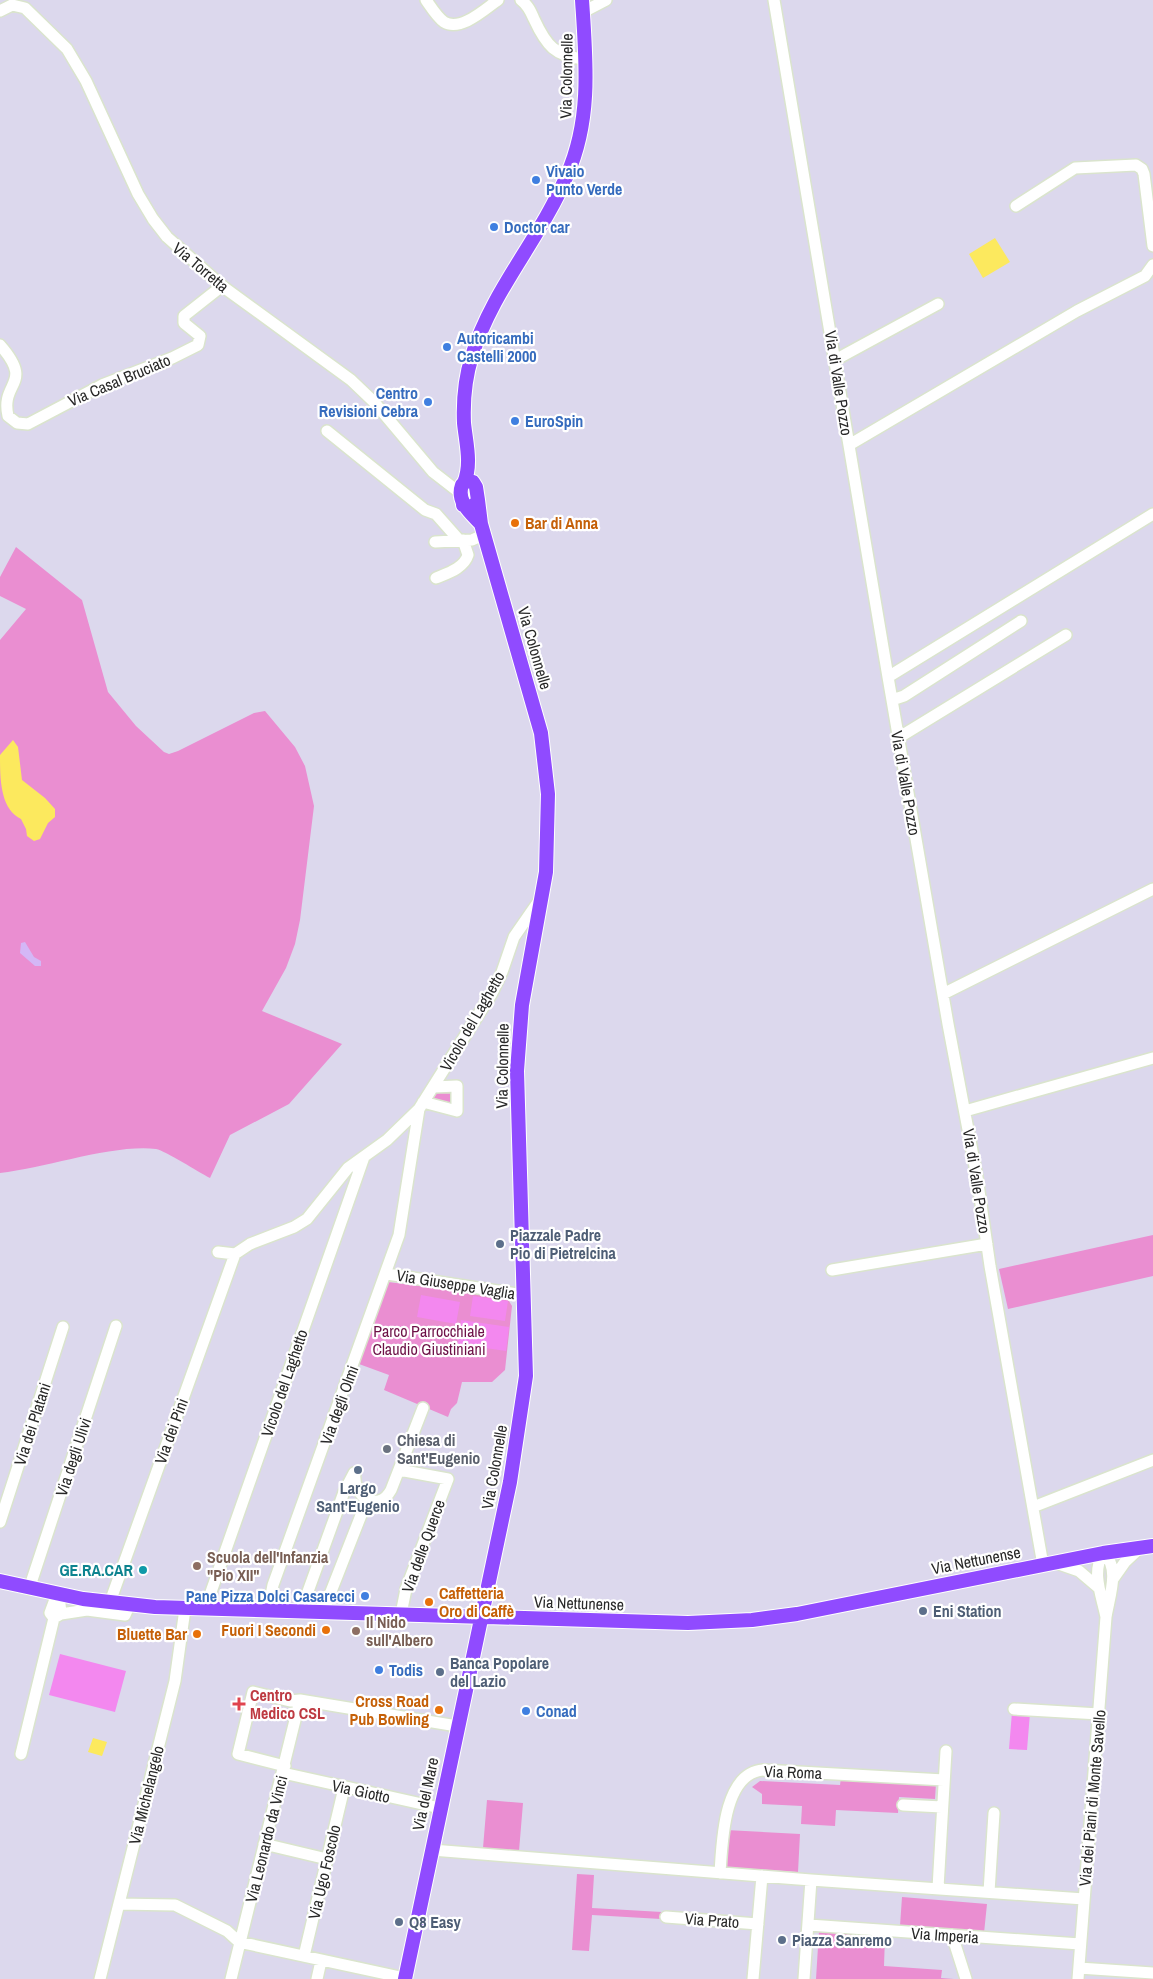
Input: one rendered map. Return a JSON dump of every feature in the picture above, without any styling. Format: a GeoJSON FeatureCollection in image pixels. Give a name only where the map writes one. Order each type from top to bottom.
{"type":"FeatureCollection","features":[{"type":"Feature","properties":{"kind":"main road","name":"Via Colonnelle"},"geometry":{"type":"LineString","coordinates":[[483,529],[466,487],[464,398],[472,356],[492,308],[550,210],[571,168],[584,117],[585,59],[582,6]]}},
{"type":"Feature","properties":{"kind":"main road","name":"Via Colonnelle"},"geometry":{"type":"LineString","coordinates":[[466,487],[476,487],[483,529],[543,744],[548,809],[547,862],[543,894],[523,998],[519,1034],[518,1100],[526,1376],[510,1482],[483,1616]]}},
{"type":"Feature","properties":{"kind":"main road","name":"Via Nettunense"},"geometry":{"type":"LineString","coordinates":[[0,1581],[29,1589],[110,1602],[185,1608],[483,1616],[653,1624],[752,1620],[806,1612],[1049,1563],[1147,1546]]}},
{"type":"Feature","properties":{"kind":"main road","name":"Via del Mare"},"geometry":{"type":"LineString","coordinates":[[405,1978],[472,1652],[483,1616]]}},
{"type":"Feature","properties":{"kind":"street"},"geometry":{"type":"LineString","coordinates":[[426,0],[444,22],[454,25],[465,22],[498,0]]}},
{"type":"Feature","properties":{"kind":"street"},"geometry":{"type":"LineString","coordinates":[[521,0],[528,6],[544,38],[554,49],[568,57],[585,59]]}},
{"type":"Feature","properties":{"kind":"street"},"geometry":{"type":"LineString","coordinates":[[582,6],[606,0]]}},
{"type":"Feature","properties":{"kind":"street","name":"Via di Valle Pozzo"},"geometry":{"type":"LineString","coordinates":[[774,0],[898,738],[1033,1507],[1049,1563]]}},
{"type":"Feature","properties":{"kind":"street","name":"Via Torretta"},"geometry":{"type":"LineString","coordinates":[[0,11],[12,5],[23,7],[67,49],[82,74],[109,136],[147,211],[176,246],[222,286],[356,384],[374,402],[433,472],[466,487]]}},
{"type":"Feature","properties":{"kind":"street"},"geometry":{"type":"LineString","coordinates":[[1016,206],[1075,168],[1136,165],[1142,169],[1144,174],[1153,246]]}},
{"type":"Feature","properties":{"kind":"street"},"geometry":{"type":"LineString","coordinates":[[849,445],[1077,312],[1146,276],[1153,265]]}},
{"type":"Feature","properties":{"kind":"street","name":"Via Casal Bruciato"},"geometry":{"type":"LineString","coordinates":[[0,345],[15,363],[17,371],[8,400],[8,416],[17,423],[28,424],[102,385],[172,358],[198,345],[200,336],[184,323],[183,318],[222,286]]}},
{"type":"Feature","properties":{"kind":"street"},"geometry":{"type":"LineString","coordinates":[[835,360],[938,304]]}},
{"type":"Feature","properties":{"kind":"street"},"geometry":{"type":"LineString","coordinates":[[327,432],[425,510],[436,514],[461,540],[468,555],[465,561],[455,570],[436,578]]}},
{"type":"Feature","properties":{"kind":"street"},"geometry":{"type":"LineString","coordinates":[[888,677],[1153,514]]}},
{"type":"Feature","properties":{"kind":"street"},"geometry":{"type":"LineString","coordinates":[[435,542],[472,540],[483,529]]}},
{"type":"Feature","properties":{"kind":"street"},"geometry":{"type":"LineString","coordinates":[[892,700],[904,696],[1021,621]]}},
{"type":"Feature","properties":{"kind":"street"},"geometry":{"type":"LineString","coordinates":[[898,738],[1066,635]]}},
{"type":"Feature","properties":{"kind":"street"},"geometry":{"type":"LineString","coordinates":[[943,994],[1153,889]]}},
{"type":"Feature","properties":{"kind":"street","name":"Vicolo del Laghetto"},"geometry":{"type":"LineString","coordinates":[[236,1255],[261,1239],[294,1227],[307,1219],[346,1171],[387,1140],[421,1106],[492,993],[502,972],[514,937],[543,894]]}},
{"type":"Feature","properties":{"kind":"street"},"geometry":{"type":"LineString","coordinates":[[965,1111],[1153,1058]]}},
{"type":"Feature","properties":{"kind":"street"},"geometry":{"type":"LineString","coordinates":[[421,1106],[457,1111],[457,1086],[434,1086]]}},
{"type":"Feature","properties":{"kind":"street","name":"Via degli Olmi"},"geometry":{"type":"LineString","coordinates":[[268,1611],[273,1585],[387,1274],[399,1235],[421,1106]]}},
{"type":"Feature","properties":{"kind":"street","name":"Vicolo del Laghetto"},"geometry":{"type":"LineString","coordinates":[[205,1609],[364,1157]]}},
{"type":"Feature","properties":{"kind":"street"},"geometry":{"type":"LineString","coordinates":[[832,1270],[987,1244]]}},
{"type":"Feature","properties":{"kind":"street"},"geometry":{"type":"LineString","coordinates":[[218,1252],[236,1255]]}},
{"type":"Feature","properties":{"kind":"street","name":"Via dei Pini"},"geometry":{"type":"LineString","coordinates":[[110,1602],[236,1255]]}},
{"type":"Feature","properties":{"kind":"street","name":"Via Giuseppe Vaglia"},"geometry":{"type":"LineString","coordinates":[[387,1274],[524,1295]]}},
{"type":"Feature","properties":{"kind":"street","name":"Via degli Ulivi"},"geometry":{"type":"LineString","coordinates":[[29,1589],[116,1326]]}},
{"type":"Feature","properties":{"kind":"street","name":"Via dei Platani"},"geometry":{"type":"LineString","coordinates":[[0,1522],[63,1327]]}},
{"type":"Feature","properties":{"kind":"street"},"geometry":{"type":"LineString","coordinates":[[306,1612],[306,1597],[344,1492],[355,1473],[356,1490],[367,1500],[377,1501],[386,1497],[399,1470],[423,1408]]}},
{"type":"Feature","properties":{"kind":"street"},"geometry":{"type":"LineString","coordinates":[[1033,1507],[1153,1460]]}},
{"type":"Feature","properties":{"kind":"street","name":"Via delle Querce"},"geometry":{"type":"LineString","coordinates":[[399,1470],[448,1479],[406,1589],[401,1614]]}},
{"type":"Feature","properties":{"kind":"street"},"geometry":{"type":"LineString","coordinates":[[323,1612],[367,1500]]}},
{"type":"Feature","properties":{"kind":"street"},"geometry":{"type":"LineString","coordinates":[[1111,1583],[1121,1566],[1147,1546]]}},
{"type":"Feature","properties":{"kind":"street"},"geometry":{"type":"LineString","coordinates":[[1103,1553],[1112,1565],[1106,1617]]}},
{"type":"Feature","properties":{"kind":"street"},"geometry":{"type":"LineString","coordinates":[[1103,1553],[1098,1567],[1099,1588],[1106,1617]]}},
{"type":"Feature","properties":{"kind":"street"},"geometry":{"type":"LineString","coordinates":[[1049,1563],[1079,1571],[1099,1588]]}},
{"type":"Feature","properties":{"kind":"street"},"geometry":{"type":"LineString","coordinates":[[58,1594],[50,1613],[58,1616],[87,1610],[125,1615],[130,1604]]}},
{"type":"Feature","properties":{"kind":"street","name":"Via Michelangelo"},"geometry":{"type":"LineString","coordinates":[[100,1979],[175,1681],[185,1608]]}},
{"type":"Feature","properties":{"kind":"street"},"geometry":{"type":"LineString","coordinates":[[21,1754],[58,1616]]}},
{"type":"Feature","properties":{"kind":"street","name":"Via dei Piani di Monte Savello"},"geometry":{"type":"LineString","coordinates":[[1079,1973],[1106,1617]]}},
{"type":"Feature","properties":{"kind":"street","name":"Via Giotto"},"geometry":{"type":"LineString","coordinates":[[300,1700],[290,1701],[253,1692],[238,1754],[344,1788],[440,1808]]}},
{"type":"Feature","properties":{"kind":"street"},"geometry":{"type":"LineString","coordinates":[[300,1700],[457,1726]]}},
{"type":"Feature","properties":{"kind":"street","name":"Via Leonardo da Vinci"},"geometry":{"type":"LineString","coordinates":[[231,1979],[300,1700]]}},
{"type":"Feature","properties":{"kind":"street"},"geometry":{"type":"LineString","coordinates":[[1014,1709],[1099,1714]]}},
{"type":"Feature","properties":{"kind":"street"},"geometry":{"type":"LineString","coordinates":[[938,1888],[946,1750]]}},
{"type":"Feature","properties":{"kind":"street","name":"Via Roma"},"geometry":{"type":"LineString","coordinates":[[720,1873],[724,1828],[730,1802],[740,1783],[754,1772],[944,1780]]}},
{"type":"Feature","properties":{"kind":"street","name":"Via Ugo Foscolo"},"geometry":{"type":"LineString","coordinates":[[304,1956],[344,1788]]}},
{"type":"Feature","properties":{"kind":"street"},"geometry":{"type":"LineString","coordinates":[[903,1806],[942,1808]]}},
{"type":"Feature","properties":{"kind":"street"},"geometry":{"type":"LineString","coordinates":[[990,1892],[994,1813]]}},
{"type":"Feature","properties":{"kind":"street"},"geometry":{"type":"LineString","coordinates":[[264,1844],[327,1859]]}},
{"type":"Feature","properties":{"kind":"street"},"geometry":{"type":"LineString","coordinates":[[432,1850],[811,1880],[1084,1899]]}},
{"type":"Feature","properties":{"kind":"street"},"geometry":{"type":"LineString","coordinates":[[753,1979],[762,1876]]}},
{"type":"Feature","properties":{"kind":"street"},"geometry":{"type":"LineString","coordinates":[[804,1979],[811,1880]]}},
{"type":"Feature","properties":{"kind":"street"},"geometry":{"type":"LineString","coordinates":[[119,1904],[175,1906],[227,1931],[239,1942],[405,1978]]}},
{"type":"Feature","properties":{"kind":"street","name":"Via Prato"},"geometry":{"type":"LineString","coordinates":[[666,1917],[758,1924]]}},
{"type":"Feature","properties":{"kind":"street","name":"Via Imperia"},"geometry":{"type":"LineString","coordinates":[[809,1925],[1080,1944]]}},
{"type":"Feature","properties":{"kind":"street"},"geometry":{"type":"LineString","coordinates":[[952,1935],[966,1979]]}},
{"type":"Feature","properties":{"kind":"street"},"geometry":{"type":"LineString","coordinates":[[317,1979],[321,1961]]}},
{"type":"Feature","properties":{"kind":"street"},"geometry":{"type":"LineString","coordinates":[[1079,1973],[1153,1972]]}},
{"type":"Feature","properties":{"kind":"green space"},"geometry":{"type":"Polygon","coordinates":[[[16,547],[82,600],[108,692],[136,726],[164,752],[169,754],[178,751],[254,713],[265,711],[295,747],[305,766],[314,806],[300,920],[295,944],[286,968],[262,1011],[342,1044],[289,1104],[230,1135],[210,1178],[161,1151],[139,1148],[100,1153],[0,1173],[0,640],[26,609],[0,596],[0,577],[16,547]]]}},
{"type":"Feature","properties":{"kind":"green space"},"geometry":{"type":"Polygon","coordinates":[[[435,1091],[451,1093],[452,1104],[431,1100],[435,1091]]]}},
{"type":"Feature","properties":{"kind":"green space"},"geometry":{"type":"Polygon","coordinates":[[[1153,1235],[1153,1276],[1008,1309],[999,1269],[1153,1235]]]}},
{"type":"Feature","properties":{"kind":"green space","name":"Parco Parrocchiale Claudio Giustiniani"},"geometry":{"type":"Polygon","coordinates":[[[388,1282],[510,1297],[509,1301],[512,1306],[505,1370],[492,1382],[462,1382],[457,1403],[451,1409],[448,1417],[384,1390],[389,1375],[359,1364],[388,1282]]]}},
{"type":"Feature","properties":{"kind":"green space"},"geometry":{"type":"Polygon","coordinates":[[[841,1778],[936,1783],[935,1799],[899,1797],[898,1813],[836,1810],[835,1826],[801,1824],[802,1806],[762,1804],[762,1794],[752,1787],[760,1781],[840,1785],[841,1778]]]}},
{"type":"Feature","properties":{"kind":"green space"},"geometry":{"type":"Polygon","coordinates":[[[487,1800],[523,1803],[519,1851],[483,1848],[487,1800]]]}},
{"type":"Feature","properties":{"kind":"green space"},"geometry":{"type":"Polygon","coordinates":[[[726,1830],[800,1834],[798,1872],[724,1867],[726,1830]]]}},
{"type":"Feature","properties":{"kind":"green space"},"geometry":{"type":"Polygon","coordinates":[[[577,1874],[594,1875],[592,1908],[662,1912],[661,1919],[592,1915],[589,1951],[572,1950],[577,1874]]]}},
{"type":"Feature","properties":{"kind":"green space"},"geometry":{"type":"Polygon","coordinates":[[[902,1897],[987,1904],[984,1933],[900,1926],[902,1897]]]}},
{"type":"Feature","properties":{"kind":"green space"},"geometry":{"type":"Polygon","coordinates":[[[819,1931],[885,1936],[884,1966],[942,1970],[941,1978],[954,1979],[816,1979],[819,1931]]]}},
{"type":"Feature","properties":{"kind":"sand"},"geometry":{"type":"Polygon","coordinates":[[[25,942],[34,957],[41,961],[41,966],[35,966],[20,953],[21,943],[25,942]]]}},
{"type":"Feature","properties":{"kind":"shaded area"},"geometry":{"type":"Polygon","coordinates":[[[995,238],[1010,262],[983,278],[969,254],[995,238]]]}},
{"type":"Feature","properties":{"kind":"shaded area"},"geometry":{"type":"Polygon","coordinates":[[[13,740],[18,747],[22,780],[45,798],[55,809],[55,817],[48,823],[40,839],[34,841],[27,836],[21,819],[9,808],[1,783],[0,755],[13,740]]]}},
{"type":"Feature","properties":{"kind":"shaded area"},"geometry":{"type":"Polygon","coordinates":[[[421,1295],[460,1302],[456,1324],[417,1317],[421,1295]]]}},
{"type":"Feature","properties":{"kind":"shaded area"},"geometry":{"type":"Polygon","coordinates":[[[473,1296],[508,1301],[505,1321],[470,1316],[473,1296]]]}},
{"type":"Feature","properties":{"kind":"shaded area"},"geometry":{"type":"Polygon","coordinates":[[[461,1320],[509,1327],[506,1351],[458,1344],[461,1320]]]}},
{"type":"Feature","properties":{"kind":"shaded area"},"geometry":{"type":"Polygon","coordinates":[[[60,1654],[126,1671],[115,1712],[49,1695],[60,1654]]]}},
{"type":"Feature","properties":{"kind":"shaded area"},"geometry":{"type":"Polygon","coordinates":[[[1012,1712],[1030,1713],[1027,1750],[1009,1749],[1012,1712]]]}},
{"type":"Feature","properties":{"kind":"shaded area"},"geometry":{"type":"Polygon","coordinates":[[[93,1738],[107,1742],[102,1756],[88,1752],[93,1738]]]}},
{"type":"Feature","properties":{"kind":"place","name":"Vivaio Punto Verde"},"geometry":{"type":"Point","coordinates":[536,180]}},
{"type":"Feature","properties":{"kind":"place","name":"Doctor car"},"geometry":{"type":"Point","coordinates":[494,227]}},
{"type":"Feature","properties":{"kind":"place","name":"Autoricambi Castelli 2000"},"geometry":{"type":"Point","coordinates":[447,347]}},
{"type":"Feature","properties":{"kind":"place","name":"Centro Revisioni Cebra"},"geometry":{"type":"Point","coordinates":[428,402]}},
{"type":"Feature","properties":{"kind":"place","name":"EuroSpin"},"geometry":{"type":"Point","coordinates":[515,421]}},
{"type":"Feature","properties":{"kind":"place","name":"Bar di Anna"},"geometry":{"type":"Point","coordinates":[515,523]}},
{"type":"Feature","properties":{"kind":"place","name":"Piazzale Padre Pio di Pietrelcina"},"geometry":{"type":"Point","coordinates":[500,1244]}},
{"type":"Feature","properties":{"kind":"place","name":"Chiesa di Sant'Eugenio"},"geometry":{"type":"Point","coordinates":[387,1449]}},
{"type":"Feature","properties":{"kind":"place","name":"Largo Sant'Eugenio"},"geometry":{"type":"Point","coordinates":[358,1470]}},
{"type":"Feature","properties":{"kind":"place","name":"Scuola dell'Infanzia \"Pio XII\""},"geometry":{"type":"Point","coordinates":[197,1566]}},
{"type":"Feature","properties":{"kind":"place","name":"GE.RA.CAR"},"geometry":{"type":"Point","coordinates":[143,1570]}},
{"type":"Feature","properties":{"kind":"place","name":"Pane Pizza Dolci Casarecci"},"geometry":{"type":"Point","coordinates":[365,1596]}},
{"type":"Feature","properties":{"kind":"place","name":"Caffetteria Oro di Caffè"},"geometry":{"type":"Point","coordinates":[429,1602]}},
{"type":"Feature","properties":{"kind":"place","name":"Eni Station"},"geometry":{"type":"Point","coordinates":[923,1611]}},
{"type":"Feature","properties":{"kind":"place","name":"Fuori I Secondi"},"geometry":{"type":"Point","coordinates":[326,1630]}},
{"type":"Feature","properties":{"kind":"place","name":"Il Nido sull'Albero"},"geometry":{"type":"Point","coordinates":[356,1631]}},
{"type":"Feature","properties":{"kind":"place","name":"Bluette Bar"},"geometry":{"type":"Point","coordinates":[197,1634]}},
{"type":"Feature","properties":{"kind":"place","name":"Todis"},"geometry":{"type":"Point","coordinates":[379,1670]}},
{"type":"Feature","properties":{"kind":"place","name":"Banca Popolare del Lazio"},"geometry":{"type":"Point","coordinates":[440,1672]}},
{"type":"Feature","properties":{"kind":"place","name":"Centro Medico CSL"},"geometry":{"type":"Point","coordinates":[239,1704]}},
{"type":"Feature","properties":{"kind":"place","name":"Cross Road Pub Bowling"},"geometry":{"type":"Point","coordinates":[439,1710]}},
{"type":"Feature","properties":{"kind":"place","name":"Conad"},"geometry":{"type":"Point","coordinates":[526,1711]}},
{"type":"Feature","properties":{"kind":"place","name":"Q8 Easy"},"geometry":{"type":"Point","coordinates":[399,1922]}},
{"type":"Feature","properties":{"kind":"place","name":"Piazza Sanremo"},"geometry":{"type":"Point","coordinates":[782,1940]}}]}
